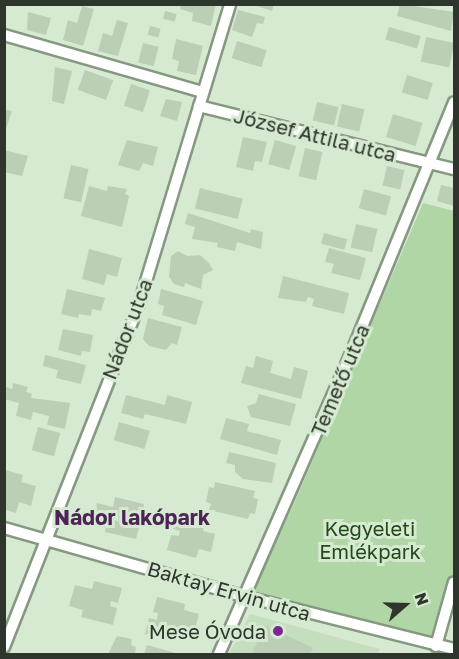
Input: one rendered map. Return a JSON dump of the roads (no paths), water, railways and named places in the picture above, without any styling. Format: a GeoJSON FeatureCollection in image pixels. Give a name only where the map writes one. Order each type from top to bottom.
{"type":"FeatureCollection","features":[{"type":"Feature","properties":{"kind":"street","name":"Nádor utca"},"geometry":{"type":"LineString","coordinates":[[4,647],[44,538],[140,302],[230,4]]}},
{"type":"Feature","properties":{"kind":"street"},"geometry":{"type":"LineString","coordinates":[[4,35],[203,92]]}},
{"type":"Feature","properties":{"kind":"street","name":"Temető utca"},"geometry":{"type":"LineString","coordinates":[[219,654],[247,597],[431,164],[454,102]]}},
{"type":"Feature","properties":{"kind":"street","name":"József Attila utca"},"geometry":{"type":"LineString","coordinates":[[199,106],[454,169]]}},
{"type":"Feature","properties":{"kind":"street","name":"Baktay Ervin utca"},"geometry":{"type":"LineString","coordinates":[[4,528],[247,597],[454,650]]}},
{"type":"Feature","properties":{"kind":"street"},"geometry":{"type":"LineString","coordinates":[[436,646],[454,582]]}},
{"type":"Feature","properties":{"kind":"place","name":"Mese Óvoda"},"geometry":{"type":"Point","coordinates":[278,631]}},
{"type":"Feature","properties":{"kind":"district","name":"Nádor lakópark"},"geometry":{"type":"Point","coordinates":[132,517]}},
{"type":"Feature","properties":{"kind":"park label","name":"Kegyeleti Emlékpark"},"geometry":{"type":"Point","coordinates":[370,540]}}]}
